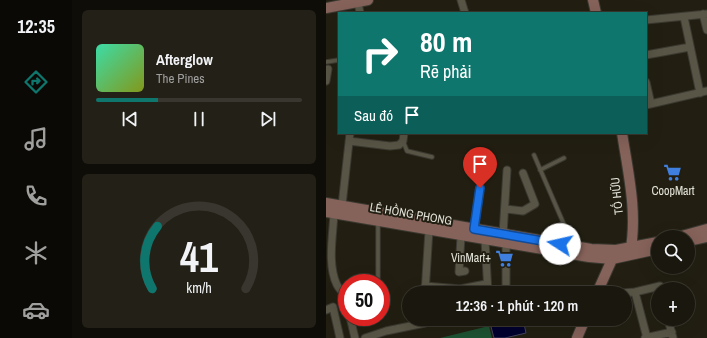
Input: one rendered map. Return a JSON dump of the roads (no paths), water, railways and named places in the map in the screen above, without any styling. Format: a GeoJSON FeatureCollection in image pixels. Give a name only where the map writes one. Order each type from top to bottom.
{"type":"FeatureCollection","features":[{"type":"Feature","properties":{"kind":"main road"},"geometry":{"type":"LineString","coordinates":[[593,0],[596,12]]}},
{"type":"Feature","properties":{"kind":"main road"},"geometry":{"type":"LineString","coordinates":[[326,8],[363,1]]}},
{"type":"Feature","properties":{"kind":"main road","name":"TỐ HỮU"},"geometry":{"type":"LineString","coordinates":[[622,134],[632,200],[633,227],[630,252]]}},
{"type":"Feature","properties":{"kind":"main road","name":"LÊ HỒNG PHONG"},"geometry":{"type":"LineString","coordinates":[[326,203],[474,229],[505,238],[614,254],[651,250]]}},
{"type":"Feature","properties":{"kind":"main road","name":"LÊ HỒNG PHONG"},"geometry":{"type":"LineString","coordinates":[[330,213],[485,240],[505,238],[574,246],[614,254]]}},
{"type":"Feature","properties":{"kind":"main road"},"geometry":{"type":"LineString","coordinates":[[695,232],[707,229]]}},
{"type":"Feature","properties":{"kind":"main road"},"geometry":{"type":"LineString","coordinates":[[695,240],[707,236]]}},
{"type":"Feature","properties":{"kind":"main road","name":"LÊ HỒNG PHONG"},"geometry":{"type":"LineString","coordinates":[[630,252],[651,244]]}},
{"type":"Feature","properties":{"kind":"main road"},"geometry":{"type":"LineString","coordinates":[[600,286],[614,254]]}},
{"type":"Feature","properties":{"kind":"main road"},"geometry":{"type":"LineString","coordinates":[[577,338],[583,326]]}},
{"type":"Feature","properties":{"kind":"street"},"geometry":{"type":"LineString","coordinates":[[462,0],[465,12]]}},
{"type":"Feature","properties":{"kind":"street"},"geometry":{"type":"LineString","coordinates":[[360,12],[363,1]]}},
{"type":"Feature","properties":{"kind":"street"},"geometry":{"type":"LineString","coordinates":[[647,20],[705,14],[707,30]]}},
{"type":"Feature","properties":{"kind":"street"},"geometry":{"type":"LineString","coordinates":[[647,93],[648,104],[703,92],[690,47],[684,17]]}},
{"type":"Feature","properties":{"kind":"street"},"geometry":{"type":"LineString","coordinates":[[647,55],[690,47]]}},
{"type":"Feature","properties":{"kind":"street"},"geometry":{"type":"LineString","coordinates":[[326,81],[327,65]]}},
{"type":"Feature","properties":{"kind":"street"},"geometry":{"type":"LineString","coordinates":[[342,205],[350,134]]}},
{"type":"Feature","properties":{"kind":"street"},"geometry":{"type":"LineString","coordinates":[[349,141],[395,146],[403,141],[404,134]]}},
{"type":"Feature","properties":{"kind":"street"},"geometry":{"type":"LineString","coordinates":[[506,286],[505,209],[507,170]]}},
{"type":"Feature","properties":{"kind":"street"},"geometry":{"type":"LineString","coordinates":[[505,209],[523,211],[535,204],[523,172]]}},
{"type":"Feature","properties":{"kind":"street"},"geometry":{"type":"LineString","coordinates":[[474,229],[480,188]]}},
{"type":"Feature","properties":{"kind":"street"},"geometry":{"type":"LineString","coordinates":[[330,213],[329,262],[338,286]]}},
{"type":"Feature","properties":{"kind":"street"},"geometry":{"type":"LineString","coordinates":[[425,286],[428,230]]}},
{"type":"Feature","properties":{"kind":"street"},"geometry":{"type":"LineString","coordinates":[[461,236],[459,272],[465,272]]}},
{"type":"Feature","properties":{"kind":"street"},"geometry":{"type":"LineString","coordinates":[[479,286],[486,284],[485,240]]}},
{"type":"Feature","properties":{"kind":"street"},"geometry":{"type":"LineString","coordinates":[[632,292],[651,288]]}},
{"type":"Feature","properties":{"kind":"street"},"geometry":{"type":"LineString","coordinates":[[635,292],[646,338],[672,335]]}},
{"type":"Feature","properties":{"kind":"street"},"geometry":{"type":"LineString","coordinates":[[326,310],[333,307],[340,338]]}},
{"type":"Feature","properties":{"kind":"street"},"geometry":{"type":"LineString","coordinates":[[352,326],[355,338]]}},
{"type":"Feature","properties":{"kind":"street"},"geometry":{"type":"LineString","coordinates":[[365,338],[406,326]]}},
{"type":"Feature","properties":{"kind":"lane"},"geometry":{"type":"LineString","coordinates":[[327,65],[338,60]]}},
{"type":"Feature","properties":{"kind":"lane"},"geometry":{"type":"LineString","coordinates":[[403,141],[407,151],[432,158]]}},
{"type":"Feature","properties":{"kind":"lane"},"geometry":{"type":"LineString","coordinates":[[534,155],[574,246]]}},
{"type":"Feature","properties":{"kind":"lane"},"geometry":{"type":"LineString","coordinates":[[540,170],[564,158]]}},
{"type":"Feature","properties":{"kind":"lane"},"geometry":{"type":"LineString","coordinates":[[378,222],[378,274]]}},
{"type":"Feature","properties":{"kind":"place","name":"CoopMart"},"geometry":{"type":"Point","coordinates":[673,172]}},
{"type":"Feature","properties":{"kind":"place","name":"VinMart+"},"geometry":{"type":"Point","coordinates":[504,258]}}]}
